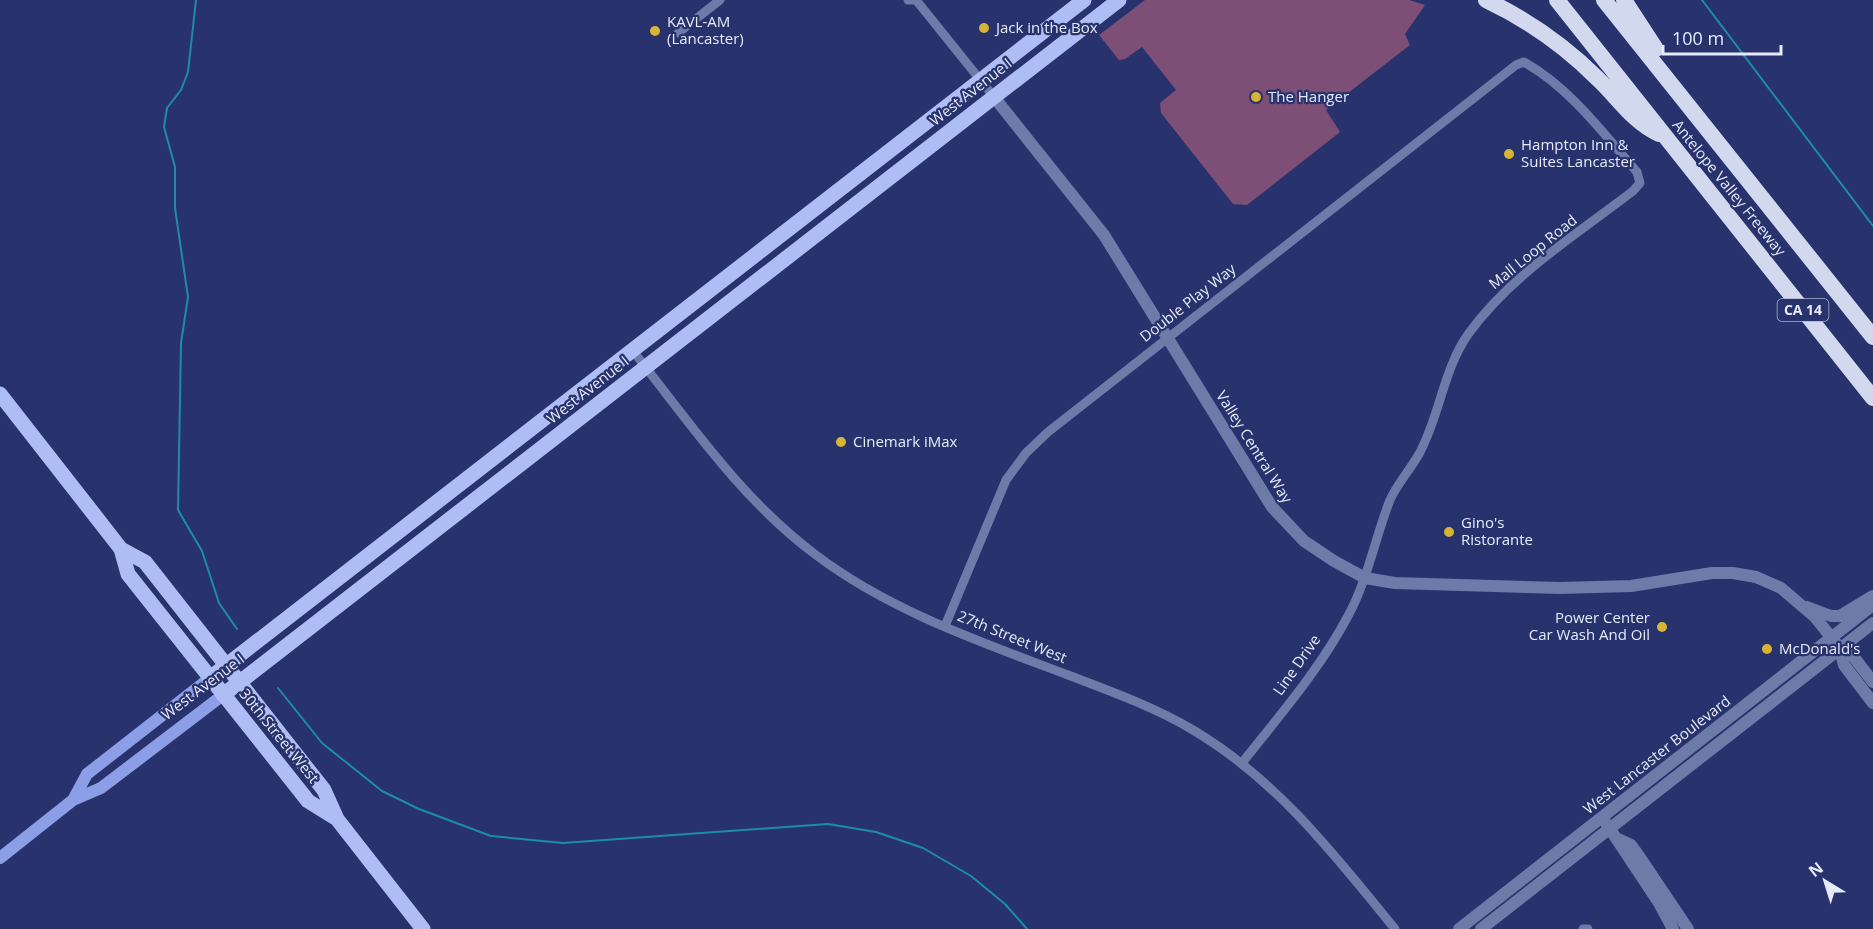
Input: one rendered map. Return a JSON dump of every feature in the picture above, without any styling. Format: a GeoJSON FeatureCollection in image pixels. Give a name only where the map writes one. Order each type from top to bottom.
{"type":"FeatureCollection","features":[{"type":"Feature","properties":{"kind":"highway"},"geometry":{"type":"LineString","coordinates":[[1486,0],[1532,24],[1565,49],[1599,79],[1642,126],[1665,137]]}},
{"type":"Feature","properties":{"kind":"highway","name":"Antelope Valley Freeway"},"geometry":{"type":"LineString","coordinates":[[1557,0],[1873,398]]}},
{"type":"Feature","properties":{"kind":"highway","name":"Antelope Valley Freeway"},"geometry":{"type":"LineString","coordinates":[[1604,0],[1873,338]]}},
{"type":"Feature","properties":{"kind":"highway"},"geometry":{"type":"LineString","coordinates":[[1624,0],[1661,57],[1677,90]]}},
{"type":"Feature","properties":{"kind":"main road","name":"West Avenue I"},"geometry":{"type":"LineString","coordinates":[[73,800],[87,774],[1084,0]]}},
{"type":"Feature","properties":{"kind":"main road","name":"West Avenue I"},"geometry":{"type":"LineString","coordinates":[[0,858],[73,800],[101,788],[239,683],[1119,0]]}},
{"type":"Feature","properties":{"kind":"main road"},"geometry":{"type":"LineString","coordinates":[[767,275],[764,265],[805,228],[811,213]]}},
{"type":"Feature","properties":{"kind":"main road","name":"30th Street West"},"geometry":{"type":"LineString","coordinates":[[0,394],[121,549],[128,574],[223,695],[308,801],[337,819]]}},
{"type":"Feature","properties":{"kind":"main road","name":"30th Street West"},"geometry":{"type":"LineString","coordinates":[[121,549],[145,562],[324,790],[337,819],[423,929]]}},
{"type":"Feature","properties":{"kind":"street"},"geometry":{"type":"LineString","coordinates":[[678,33],[720,0]]}},
{"type":"Feature","properties":{"kind":"street"},"geometry":{"type":"LineString","coordinates":[[908,0],[916,0],[993,97]]}},
{"type":"Feature","properties":{"kind":"street","name":"Double Play Way"},"geometry":{"type":"LineString","coordinates":[[945,626],[1006,480],[1026,453],[1048,432],[1516,65],[1524,62]]}},
{"type":"Feature","properties":{"kind":"street","name":"Mall Loop Road"},"geometry":{"type":"LineString","coordinates":[[1365,578],[1391,498],[1419,454],[1452,363],[1467,336],[1509,288],[1633,191],[1640,183],[1637,172],[1579,106],[1542,73],[1524,62]]}},
{"type":"Feature","properties":{"kind":"street","name":"Valley Central Way"},"geometry":{"type":"LineString","coordinates":[[993,97],[1104,235],[1272,507],[1304,541],[1365,578],[1395,583],[1560,588],[1631,586],[1712,573],[1733,573],[1756,577],[1781,588],[1805,607],[1838,645],[1853,656],[1873,682]]}},
{"type":"Feature","properties":{"kind":"street","name":"27th Street West"},"geometry":{"type":"LineString","coordinates":[[633,351],[732,478],[772,520],[817,556],[908,610],[1142,703],[1193,730],[1242,763],[1281,795],[1314,830],[1395,929]]}},
{"type":"Feature","properties":{"kind":"street","name":"Line Drive"},"geometry":{"type":"LineString","coordinates":[[1242,763],[1319,662],[1349,615],[1365,578]]}},
{"type":"Feature","properties":{"kind":"street"},"geometry":{"type":"LineString","coordinates":[[1805,607],[1840,616],[1873,596]]}},
{"type":"Feature","properties":{"kind":"street","name":"West Lancaster Boulevard"},"geometry":{"type":"LineString","coordinates":[[1481,929],[1838,645],[1873,605]]}},
{"type":"Feature","properties":{"kind":"street","name":"West Lancaster Boulevard"},"geometry":{"type":"LineString","coordinates":[[1459,929],[1602,818],[1838,645],[1873,623]]}},
{"type":"Feature","properties":{"kind":"street","name":"Valley Central Way"},"geometry":{"type":"LineString","coordinates":[[1838,645],[1844,665],[1873,702]]}},
{"type":"Feature","properties":{"kind":"street"},"geometry":{"type":"LineString","coordinates":[[1602,818],[1618,838],[1624,852],[1659,903],[1673,929]]}},
{"type":"Feature","properties":{"kind":"street"},"geometry":{"type":"LineString","coordinates":[[1618,838],[1631,845],[1688,929]]}},
{"type":"Feature","properties":{"kind":"shaded area","name":"The Hanger"},"geometry":{"type":"Polygon","coordinates":[[[1145,0],[1409,0],[1425,5],[1405,34],[1410,45],[1326,110],[1340,132],[1247,205],[1233,204],[1161,113],[1160,103],[1176,90],[1142,47],[1125,59],[1119,60],[1099,35],[1145,0]]]}},
{"type":"Feature","properties":{"kind":"waterway"},"geometry":{"type":"LineString","coordinates":[[196,0],[188,72],[181,90],[167,108],[164,127],[175,167],[175,208],[188,297],[181,343],[178,510],[202,551],[219,603],[237,629]]}},
{"type":"Feature","properties":{"kind":"waterway"},"geometry":{"type":"LineString","coordinates":[[1702,0],[1873,226]]}},
{"type":"Feature","properties":{"kind":"waterway"},"geometry":{"type":"LineString","coordinates":[[278,688],[322,743],[382,791],[419,809],[491,836],[563,843],[828,824],[876,832],[923,848],[971,876],[1005,904],[1027,929]]}},
{"type":"Feature","properties":{"kind":"place","name":"Jack in the Box"},"geometry":{"type":"Point","coordinates":[984,28]}},
{"type":"Feature","properties":{"kind":"place","name":"KAVL-AM (Lancaster)"},"geometry":{"type":"Point","coordinates":[655,31]}},
{"type":"Feature","properties":{"kind":"place","name":"The Hanger"},"geometry":{"type":"Point","coordinates":[1256,97]}},
{"type":"Feature","properties":{"kind":"place","name":"Hampton Inn & Suites Lancaster"},"geometry":{"type":"Point","coordinates":[1509,154]}},
{"type":"Feature","properties":{"kind":"place","name":"Cinemark iMax"},"geometry":{"type":"Point","coordinates":[841,442]}},
{"type":"Feature","properties":{"kind":"place","name":"Gino's Ristorante"},"geometry":{"type":"Point","coordinates":[1449,532]}},
{"type":"Feature","properties":{"kind":"place","name":"Power Center Car Wash And Oil"},"geometry":{"type":"Point","coordinates":[1662,627]}},
{"type":"Feature","properties":{"kind":"place","name":"McDonald's"},"geometry":{"type":"Point","coordinates":[1767,649]}}]}
